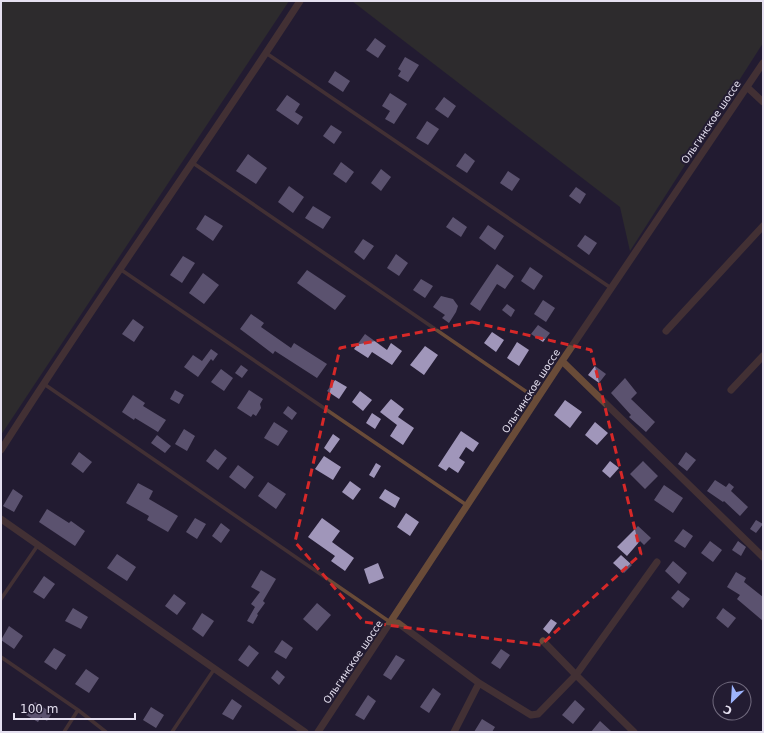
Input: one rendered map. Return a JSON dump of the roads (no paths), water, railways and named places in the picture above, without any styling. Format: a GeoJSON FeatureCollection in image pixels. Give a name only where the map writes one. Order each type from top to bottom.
{"type":"FeatureCollection","features":[{"type":"Feature","properties":{"kind":"street"},"geometry":{"type":"LineString","coordinates":[[1,450],[43,384],[193,164],[300,1]]}},
{"type":"Feature","properties":{"kind":"street","name":"Ольгинское шоссе"},"geometry":{"type":"LineString","coordinates":[[318,732],[562,361],[763,63]]}},
{"type":"Feature","properties":{"kind":"street"},"geometry":{"type":"LineString","coordinates":[[747,87],[763,102]]}},
{"type":"Feature","properties":{"kind":"street"},"geometry":{"type":"LineString","coordinates":[[666,331],[763,226]]}},
{"type":"Feature","properties":{"kind":"street"},"geometry":{"type":"LineString","coordinates":[[731,390],[763,356]]}},
{"type":"Feature","properties":{"kind":"street"},"geometry":{"type":"LineString","coordinates":[[562,361],[763,557]]}},
{"type":"Feature","properties":{"kind":"street"},"geometry":{"type":"LineString","coordinates":[[1,519],[305,732]]}},
{"type":"Feature","properties":{"kind":"street"},"geometry":{"type":"LineString","coordinates":[[391,623],[398,623],[479,683],[531,715],[538,714],[576,675],[657,562]]}},
{"type":"Feature","properties":{"kind":"street"},"geometry":{"type":"LineString","coordinates":[[542,641],[634,732]]}},
{"type":"Feature","properties":{"kind":"street"},"geometry":{"type":"LineString","coordinates":[[455,731],[479,683]]}},
{"type":"Feature","properties":{"kind":"lane"},"geometry":{"type":"LineString","coordinates":[[266,53],[611,288]]}},
{"type":"Feature","properties":{"kind":"lane"},"geometry":{"type":"LineString","coordinates":[[193,164],[537,399]]}},
{"type":"Feature","properties":{"kind":"lane"},"geometry":{"type":"LineString","coordinates":[[120,269],[468,506]]}},
{"type":"Feature","properties":{"kind":"lane"},"geometry":{"type":"LineString","coordinates":[[43,384],[391,623]]}},
{"type":"Feature","properties":{"kind":"lane"},"geometry":{"type":"LineString","coordinates":[[1,599],[38,545]]}},
{"type":"Feature","properties":{"kind":"lane"},"geometry":{"type":"LineString","coordinates":[[1,657],[78,710],[106,732]]}},
{"type":"Feature","properties":{"kind":"lane"},"geometry":{"type":"LineString","coordinates":[[172,732],[215,668]]}},
{"type":"Feature","properties":{"kind":"lane"},"geometry":{"type":"LineString","coordinates":[[64,732],[78,710]]}}]}
